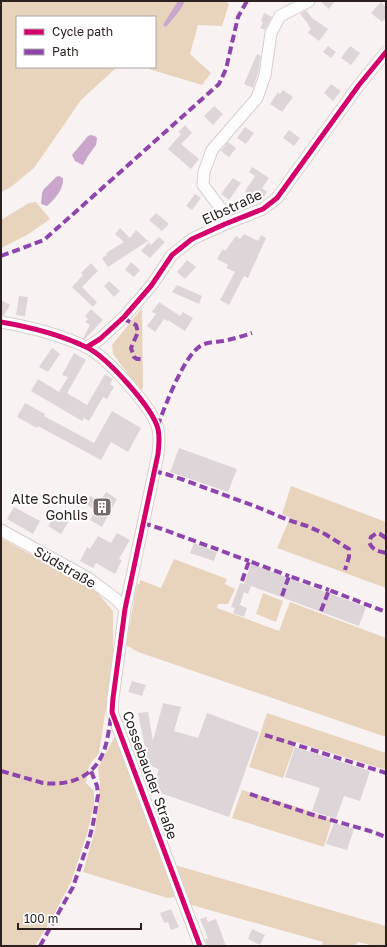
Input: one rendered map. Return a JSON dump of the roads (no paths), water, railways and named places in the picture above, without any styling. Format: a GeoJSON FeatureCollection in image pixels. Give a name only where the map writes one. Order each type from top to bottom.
{"type":"FeatureCollection","features":[{"type":"Feature","properties":{"kind":"street"},"geometry":{"type":"LineString","coordinates":[[225,224],[222,210],[203,185],[204,172],[212,150],[257,98],[265,75],[271,33],[280,16],[309,1]]}},
{"type":"Feature","properties":{"kind":"street","name":"Elbstraße"},"geometry":{"type":"LineString","coordinates":[[87,347],[100,339],[124,317],[151,286],[172,255],[192,239],[263,209],[276,198],[359,85],[386,52]]}},
{"type":"Feature","properties":{"kind":"street","name":"Cossebauder Straße"},"geometry":{"type":"LineString","coordinates":[[1,322],[29,327],[87,347],[104,360],[135,392],[155,421],[158,429],[158,454],[125,609],[112,712],[200,946]]}},
{"type":"Feature","properties":{"kind":"street","name":"Südstraße"},"geometry":{"type":"LineString","coordinates":[[1,530],[88,578],[116,599],[125,609]]}},
{"type":"Feature","properties":{"kind":"place","name":"Alte Schule Gohlis"},"geometry":{"type":"Point","coordinates":[102,507]}}]}
